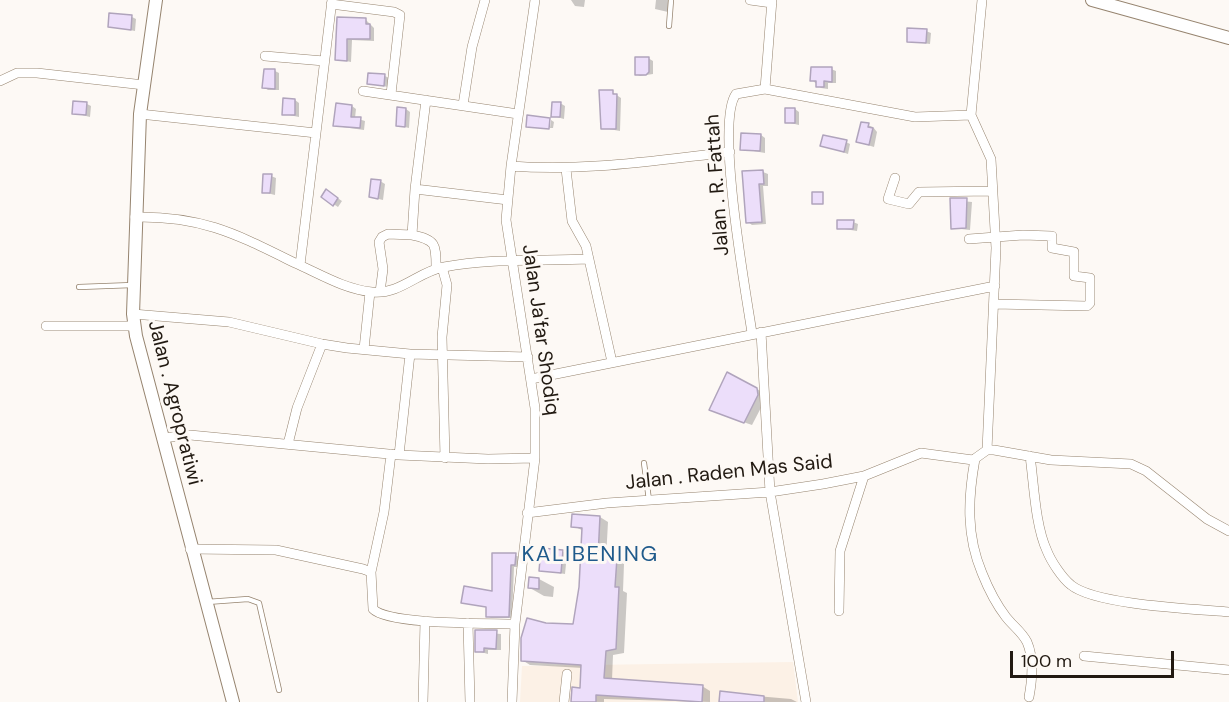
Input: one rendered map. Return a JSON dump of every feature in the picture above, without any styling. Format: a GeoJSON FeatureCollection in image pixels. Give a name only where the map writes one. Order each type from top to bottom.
{"type":"FeatureCollection","features":[{"type":"Feature","properties":{"kind":"street","name":"Jalan . Agropratiwi"},"geometry":{"type":"LineString","coordinates":[[156,0],[140,114],[133,285],[134,320],[190,549],[232,702]]}},
{"type":"Feature","properties":{"kind":"street"},"geometry":{"type":"LineString","coordinates":[[464,105],[472,47],[485,0]]}},
{"type":"Feature","properties":{"kind":"street","name":"Jalan Ja'far Shodiq"},"geometry":{"type":"LineString","coordinates":[[512,702],[515,624],[535,458],[535,408],[506,220],[511,166],[535,0]]}},
{"type":"Feature","properties":{"kind":"street"},"geometry":{"type":"LineString","coordinates":[[750,0],[772,1],[765,89]]}},
{"type":"Feature","properties":{"kind":"street"},"geometry":{"type":"LineString","coordinates":[[982,0],[971,115],[991,159],[995,238],[995,286],[987,450]]}},
{"type":"Feature","properties":{"kind":"street"},"geometry":{"type":"LineString","coordinates":[[1092,0],[1229,38]]}},
{"type":"Feature","properties":{"kind":"street"},"geometry":{"type":"LineString","coordinates":[[300,265],[331,2],[394,12],[400,15],[392,94]]}},
{"type":"Feature","properties":{"kind":"street"},"geometry":{"type":"LineString","coordinates":[[265,56],[324,61]]}},
{"type":"Feature","properties":{"kind":"street"},"geometry":{"type":"LineString","coordinates":[[0,81],[17,73],[36,73],[144,85]]}},
{"type":"Feature","properties":{"kind":"street","name":"Jalan . R. Fattah"},"geometry":{"type":"LineString","coordinates":[[806,702],[770,492],[757,333],[740,250],[730,152],[731,100],[742,91],[765,89],[915,117],[971,115]]}},
{"type":"Feature","properties":{"kind":"street"},"geometry":{"type":"LineString","coordinates":[[363,91],[518,114]]}},
{"type":"Feature","properties":{"kind":"street"},"geometry":{"type":"LineString","coordinates":[[412,235],[426,100]]}},
{"type":"Feature","properties":{"kind":"street"},"geometry":{"type":"LineString","coordinates":[[140,114],[316,133]]}},
{"type":"Feature","properties":{"kind":"street"},"geometry":{"type":"LineString","coordinates":[[511,166],[566,169],[730,152]]}},
{"type":"Feature","properties":{"kind":"street"},"geometry":{"type":"LineString","coordinates":[[566,169],[572,221],[586,246],[612,362]]}},
{"type":"Feature","properties":{"kind":"street"},"geometry":{"type":"LineString","coordinates":[[895,178],[888,199],[909,204],[919,192],[992,191]]}},
{"type":"Feature","properties":{"kind":"street"},"geometry":{"type":"LineString","coordinates":[[415,189],[508,200]]}},
{"type":"Feature","properties":{"kind":"street"},"geometry":{"type":"LineString","coordinates":[[135,217],[169,216],[203,222],[326,279],[370,292],[380,292],[414,282],[439,268],[486,262],[589,259]]}},
{"type":"Feature","properties":{"kind":"street"},"geometry":{"type":"LineString","coordinates":[[380,292],[383,269],[379,242],[381,237],[388,234],[428,238],[436,249],[439,268],[447,285],[443,356],[445,458]]}},
{"type":"Feature","properties":{"kind":"street"},"geometry":{"type":"LineString","coordinates":[[969,239],[1023,235],[1052,236],[1052,248],[1074,252],[1074,276],[1090,278],[1090,303],[1086,306],[994,303]]}},
{"type":"Feature","properties":{"kind":"street"},"geometry":{"type":"LineString","coordinates":[[531,379],[995,286]]}},
{"type":"Feature","properties":{"kind":"street"},"geometry":{"type":"LineString","coordinates":[[364,349],[370,292]]}},
{"type":"Feature","properties":{"kind":"street"},"geometry":{"type":"LineString","coordinates":[[46,326],[134,320],[229,322],[322,344],[364,349],[443,356],[528,357]]}},
{"type":"Feature","properties":{"kind":"street"},"geometry":{"type":"LineString","coordinates":[[288,444],[297,408],[322,344]]}},
{"type":"Feature","properties":{"kind":"street"},"geometry":{"type":"LineString","coordinates":[[410,354],[395,455],[371,572],[373,609],[377,614],[425,621],[515,624]]}},
{"type":"Feature","properties":{"kind":"street"},"geometry":{"type":"LineString","coordinates":[[162,438],[190,435],[445,458],[535,458]]}},
{"type":"Feature","properties":{"kind":"street"},"geometry":{"type":"LineString","coordinates":[[1029,697],[1031,672],[1027,643],[993,597],[981,572],[971,537],[969,506],[975,459],[987,450],[1051,460],[1131,464],[1146,471],[1207,519],[1229,531]]}},
{"type":"Feature","properties":{"kind":"street","name":"Jalan . Raden Mas Said"},"geometry":{"type":"LineString","coordinates":[[527,513],[650,500],[770,492],[864,477],[921,453],[975,459]]}},
{"type":"Feature","properties":{"kind":"street"},"geometry":{"type":"LineString","coordinates":[[1030,456],[1038,513],[1047,551],[1070,585],[1081,591],[1112,599],[1229,612]]}},
{"type":"Feature","properties":{"kind":"street"},"geometry":{"type":"LineString","coordinates":[[839,611],[840,551],[864,477]]}},
{"type":"Feature","properties":{"kind":"street"},"geometry":{"type":"LineString","coordinates":[[190,549],[276,550],[371,572]]}},
{"type":"Feature","properties":{"kind":"street"},"geometry":{"type":"LineString","coordinates":[[423,702],[425,621]]}},
{"type":"Feature","properties":{"kind":"street"},"geometry":{"type":"LineString","coordinates":[[468,623],[470,702]]}},
{"type":"Feature","properties":{"kind":"street"},"geometry":{"type":"LineString","coordinates":[[1084,657],[1229,670]]}},
{"type":"Feature","properties":{"kind":"street"},"geometry":{"type":"LineString","coordinates":[[564,702],[567,674]]}},
{"type":"Feature","properties":{"kind":"lane"},"geometry":{"type":"LineString","coordinates":[[669,26],[671,0]]}},
{"type":"Feature","properties":{"kind":"lane"},"geometry":{"type":"LineString","coordinates":[[79,287],[133,285]]}},
{"type":"Feature","properties":{"kind":"lane"},"geometry":{"type":"LineString","coordinates":[[644,463],[650,500]]}},
{"type":"Feature","properties":{"kind":"lane"},"geometry":{"type":"LineString","coordinates":[[205,602],[248,599],[259,603],[279,690]]}},
{"type":"Feature","properties":{"kind":"shaded area"},"geometry":{"type":"Polygon","coordinates":[[[793,662],[798,702],[520,702],[522,666],[793,662]]]}},
{"type":"Feature","properties":{"kind":"building"},"geometry":{"type":"Polygon","coordinates":[[[109,13],[132,15],[131,30],[108,27],[109,13]]]}},
{"type":"Feature","properties":{"kind":"building"},"geometry":{"type":"Polygon","coordinates":[[[337,17],[366,18],[366,24],[370,24],[370,39],[347,39],[347,61],[335,60],[337,17]]]}},
{"type":"Feature","properties":{"kind":"building"},"geometry":{"type":"Polygon","coordinates":[[[907,28],[927,29],[926,43],[907,42],[907,28]]]}},
{"type":"Feature","properties":{"kind":"building"},"geometry":{"type":"Polygon","coordinates":[[[635,57],[649,57],[649,72],[646,75],[635,75],[635,57]]]}},
{"type":"Feature","properties":{"kind":"building"},"geometry":{"type":"Polygon","coordinates":[[[811,67],[832,67],[832,82],[824,81],[824,87],[816,87],[816,81],[810,81],[811,67]]]}},
{"type":"Feature","properties":{"kind":"building"},"geometry":{"type":"Polygon","coordinates":[[[264,69],[275,69],[275,89],[262,88],[264,69]]]}},
{"type":"Feature","properties":{"kind":"building"},"geometry":{"type":"Polygon","coordinates":[[[368,73],[385,74],[384,86],[367,84],[368,73]]]}},
{"type":"Feature","properties":{"kind":"building"},"geometry":{"type":"Polygon","coordinates":[[[599,90],[613,90],[613,94],[617,94],[616,129],[601,129],[599,90]]]}},
{"type":"Feature","properties":{"kind":"building"},"geometry":{"type":"Polygon","coordinates":[[[283,98],[295,99],[295,115],[282,115],[283,98]]]}},
{"type":"Feature","properties":{"kind":"building"},"geometry":{"type":"Polygon","coordinates":[[[73,101],[87,102],[86,115],[72,114],[73,101]]]}},
{"type":"Feature","properties":{"kind":"building"},"geometry":{"type":"Polygon","coordinates":[[[552,102],[561,102],[560,117],[551,117],[552,102]]]}},
{"type":"Feature","properties":{"kind":"building"},"geometry":{"type":"Polygon","coordinates":[[[336,103],[352,105],[351,117],[361,117],[360,128],[333,126],[336,103]]]}},
{"type":"Feature","properties":{"kind":"building"},"geometry":{"type":"Polygon","coordinates":[[[397,107],[406,108],[405,127],[396,126],[397,107]]]}},
{"type":"Feature","properties":{"kind":"building"},"geometry":{"type":"Polygon","coordinates":[[[785,108],[795,108],[795,123],[785,123],[785,108]]]}},
{"type":"Feature","properties":{"kind":"building"},"geometry":{"type":"Polygon","coordinates":[[[527,115],[550,118],[549,129],[526,127],[527,115]]]}},
{"type":"Feature","properties":{"kind":"building"},"geometry":{"type":"Polygon","coordinates":[[[861,122],[869,123],[868,127],[873,128],[869,145],[856,142],[861,122]]]}},
{"type":"Feature","properties":{"kind":"building"},"geometry":{"type":"Polygon","coordinates":[[[741,133],[761,134],[760,151],[740,150],[741,133]]]}},
{"type":"Feature","properties":{"kind":"building"},"geometry":{"type":"Polygon","coordinates":[[[823,135],[847,140],[844,152],[820,146],[823,135]]]}},
{"type":"Feature","properties":{"kind":"building"},"geometry":{"type":"Polygon","coordinates":[[[763,170],[764,184],[759,184],[762,222],[746,223],[742,171],[763,170]]]}},
{"type":"Feature","properties":{"kind":"building"},"geometry":{"type":"Polygon","coordinates":[[[263,174],[272,174],[270,193],[262,193],[263,174]]]}},
{"type":"Feature","properties":{"kind":"building"},"geometry":{"type":"Polygon","coordinates":[[[371,179],[381,180],[378,199],[369,197],[371,179]]]}},
{"type":"Feature","properties":{"kind":"building"},"geometry":{"type":"Polygon","coordinates":[[[326,189],[338,198],[333,206],[321,197],[326,189]]]}},
{"type":"Feature","properties":{"kind":"building"},"geometry":{"type":"Polygon","coordinates":[[[812,192],[823,192],[823,204],[812,204],[812,192]]]}},
{"type":"Feature","properties":{"kind":"building"},"geometry":{"type":"Polygon","coordinates":[[[950,198],[967,198],[966,228],[951,229],[950,198]]]}},
{"type":"Feature","properties":{"kind":"building"},"geometry":{"type":"Polygon","coordinates":[[[837,220],[854,220],[853,229],[837,229],[837,220]]]}},
{"type":"Feature","properties":{"kind":"building"},"geometry":{"type":"Polygon","coordinates":[[[727,372],[757,388],[758,395],[744,423],[709,410],[727,372]]]}},
{"type":"Feature","properties":{"kind":"building"},"geometry":{"type":"Polygon","coordinates":[[[572,514],[600,516],[598,557],[617,558],[615,587],[619,587],[616,649],[606,651],[604,678],[703,685],[702,702],[596,695],[596,702],[571,702],[572,687],[580,688],[581,665],[521,661],[521,638],[527,618],[546,623],[573,624],[579,587],[582,528],[571,527],[572,514]]]}},
{"type":"Feature","properties":{"kind":"building"},"geometry":{"type":"Polygon","coordinates":[[[541,548],[563,550],[561,573],[539,571],[541,548]]]}},
{"type":"Feature","properties":{"kind":"building"},"geometry":{"type":"Polygon","coordinates":[[[492,553],[516,553],[515,565],[511,565],[509,617],[486,617],[486,607],[461,603],[464,586],[492,591],[492,553]]]}},
{"type":"Feature","properties":{"kind":"building"},"geometry":{"type":"Polygon","coordinates":[[[529,577],[539,578],[539,589],[528,588],[529,577]]]}},
{"type":"Feature","properties":{"kind":"building"},"geometry":{"type":"Polygon","coordinates":[[[475,630],[497,630],[496,649],[484,648],[484,652],[475,652],[475,630]]]}},
{"type":"Feature","properties":{"kind":"building"},"geometry":{"type":"Polygon","coordinates":[[[720,691],[764,696],[764,702],[719,702],[720,691]]]}},
{"type":"Feature","properties":{"kind":"district","name":"KALIBENING"},"geometry":{"type":"Point","coordinates":[590,555]}}]}
